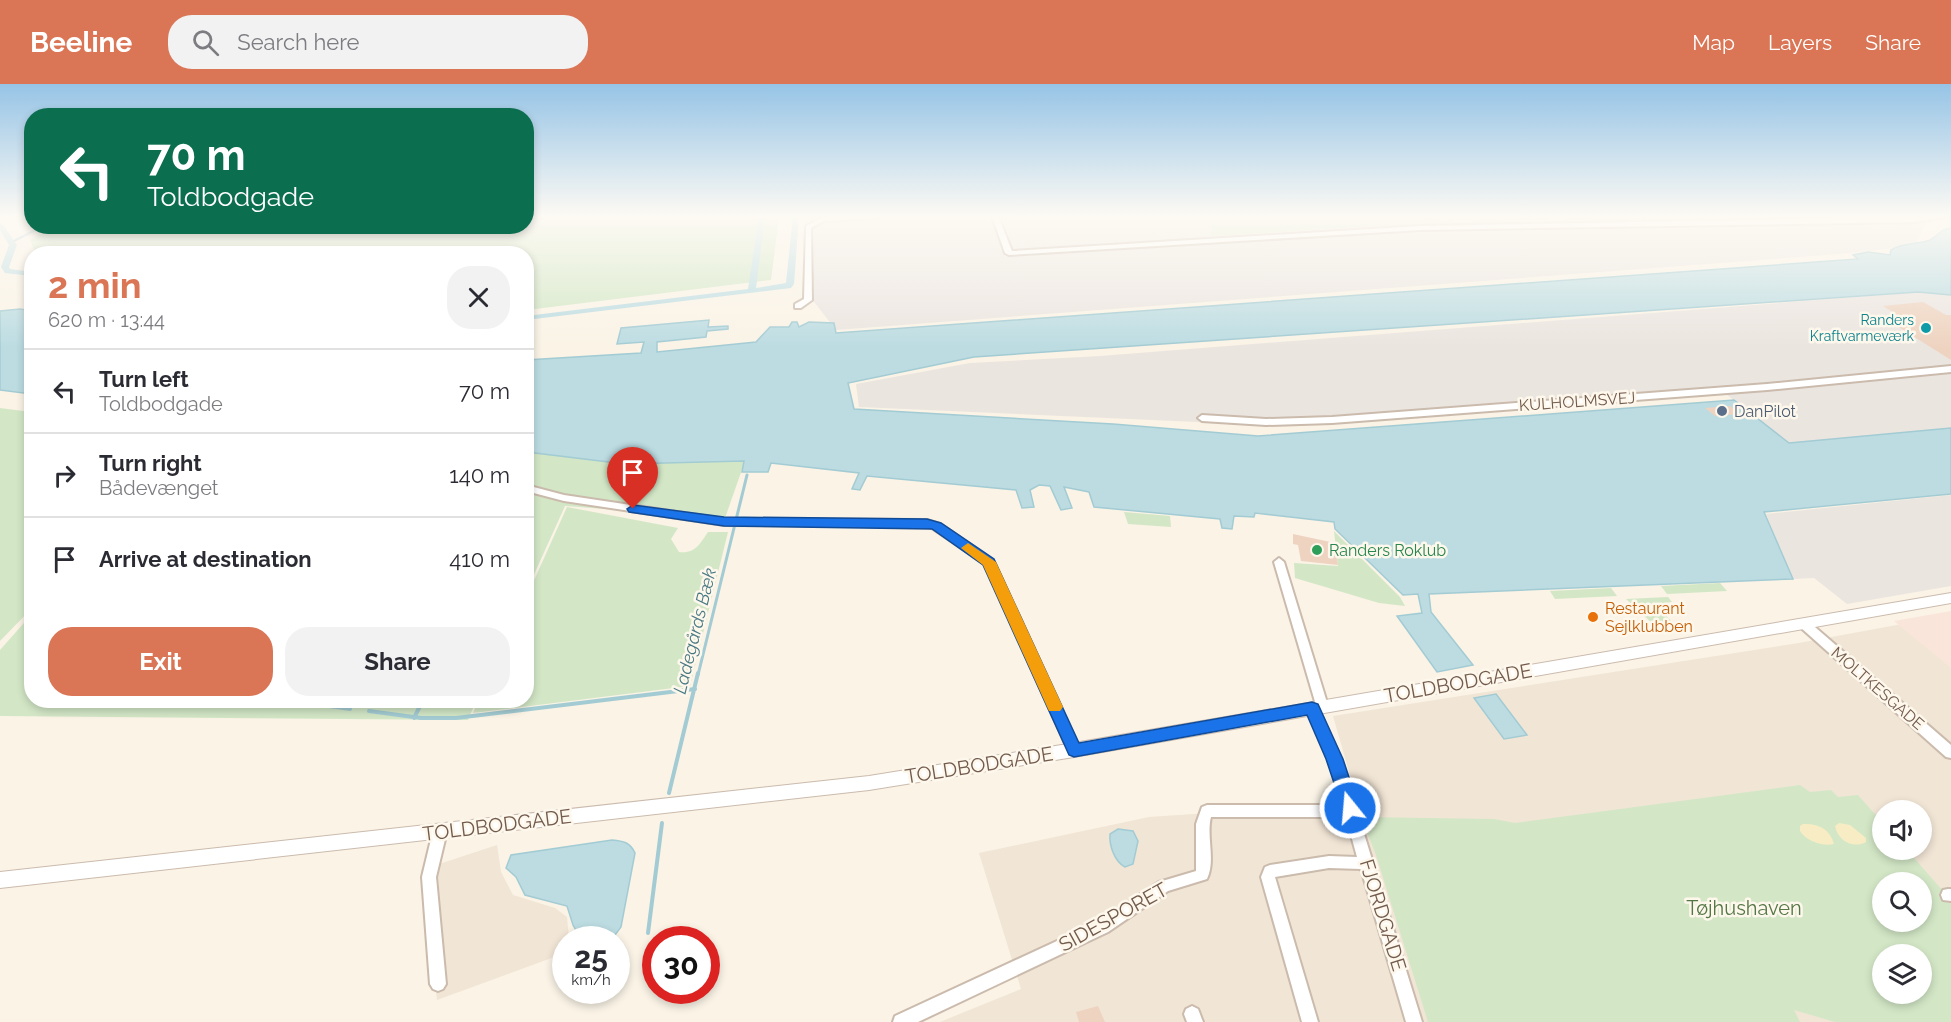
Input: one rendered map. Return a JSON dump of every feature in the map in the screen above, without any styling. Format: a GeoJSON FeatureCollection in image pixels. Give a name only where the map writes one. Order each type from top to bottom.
{"type":"FeatureCollection","features":[{"type":"Feature","properties":{"kind":"street"},"geometry":{"type":"LineString","coordinates":[[798,306],[808,300],[807,260]]}},
{"type":"Feature","properties":{"kind":"street","name":"KULHOLMSVEJ"},"geometry":{"type":"LineString","coordinates":[[1202,418],[1266,422],[1332,420],[1767,387],[1951,369]]}},
{"type":"Feature","properties":{"kind":"street"},"geometry":{"type":"LineString","coordinates":[[534,490],[587,502],[724,522],[927,523],[936,526],[989,562],[1074,750]]}},
{"type":"Feature","properties":{"kind":"street","name":"FJORDGADE"},"geometry":{"type":"LineString","coordinates":[[1279,562],[1317,707],[1335,759],[1414,1022]]}},
{"type":"Feature","properties":{"kind":"street","name":"TOLDBODGADE"},"geometry":{"type":"LineString","coordinates":[[0,880],[869,783],[1074,750],[1951,598]]}},
{"type":"Feature","properties":{"kind":"street","name":"MOLTKESGADE"},"geometry":{"type":"LineString","coordinates":[[1804,624],[1951,753]]}},
{"type":"Feature","properties":{"kind":"street","name":"SIDESPORET"},"geometry":{"type":"LineString","coordinates":[[901,1022],[1103,927],[1164,886],[1202,875],[1205,864],[1202,819],[1207,811],[1351,811]]}},
{"type":"Feature","properties":{"kind":"street"},"geometry":{"type":"LineString","coordinates":[[438,984],[429,877],[440,831]]}},
{"type":"Feature","properties":{"kind":"street"},"geometry":{"type":"LineString","coordinates":[[1310,1022],[1268,877],[1270,871],[1329,862],[1367,863]]}},
{"type":"Feature","properties":{"kind":"shaded area"},"geometry":{"type":"Polygon","coordinates":[[[811,260],[1763,260],[836,330],[811,298],[811,260]]]}},
{"type":"Feature","properties":{"kind":"shaded area"},"geometry":{"type":"Polygon","coordinates":[[[1920,292],[1951,295],[1951,428],[1793,443],[1785,442],[1725,393],[1339,424],[1265,425],[859,407],[856,384],[970,363],[1100,356],[1920,292]]]}},
{"type":"Feature","properties":{"kind":"shaded area"},"geometry":{"type":"Polygon","coordinates":[[[1951,495],[1951,586],[1847,604],[1814,578],[1793,579],[1766,514],[1951,495]]]}},
{"type":"Feature","properties":{"kind":"shaded area"},"geometry":{"type":"Polygon","coordinates":[[[1951,611],[1951,668],[1894,621],[1951,611]]]}},
{"type":"Feature","properties":{"kind":"shaded area"},"geometry":{"type":"Polygon","coordinates":[[[1951,615],[1951,1022],[940,1022],[1021,989],[979,853],[1149,817],[1358,803],[1333,716],[1799,643],[1951,615]]]}},
{"type":"Feature","properties":{"kind":"shaded area"},"geometry":{"type":"Polygon","coordinates":[[[497,845],[501,872],[513,895],[555,908],[567,917],[568,926],[552,926],[552,958],[437,1000],[421,870],[497,845]]]}},
{"type":"Feature","properties":{"kind":"green space"},"geometry":{"type":"Polygon","coordinates":[[[534,260],[774,260],[771,280],[534,309],[534,260]]]}},
{"type":"Feature","properties":{"kind":"green space"},"geometry":{"type":"Polygon","coordinates":[[[0,408],[24,411],[24,616],[0,641],[0,408]]]}},
{"type":"Feature","properties":{"kind":"green space"},"geometry":{"type":"Polygon","coordinates":[[[534,453],[625,464],[745,461],[725,518],[565,506],[534,575],[534,453]]]}},
{"type":"Feature","properties":{"kind":"green space"},"geometry":{"type":"Polygon","coordinates":[[[567,507],[678,528],[671,539],[679,552],[693,550],[708,532],[728,532],[690,686],[534,705],[534,580],[567,507]]]}},
{"type":"Feature","properties":{"kind":"green space"},"geometry":{"type":"Polygon","coordinates":[[[1124,512],[1170,516],[1171,527],[1128,524],[1124,512]]]}},
{"type":"Feature","properties":{"kind":"green space"},"geometry":{"type":"Polygon","coordinates":[[[1334,531],[1400,597],[1405,606],[1379,603],[1295,578],[1294,563],[1338,566],[1334,531]]]}},
{"type":"Feature","properties":{"kind":"green space"},"geometry":{"type":"Polygon","coordinates":[[[1720,583],[1727,591],[1667,594],[1661,586],[1720,583]]]}},
{"type":"Feature","properties":{"kind":"green space"},"geometry":{"type":"Polygon","coordinates":[[[1611,588],[1617,596],[1555,599],[1550,591],[1611,588]]]}},
{"type":"Feature","properties":{"kind":"green space"},"geometry":{"type":"Polygon","coordinates":[[[1668,597],[1672,602],[1664,603],[1661,610],[1672,622],[1653,624],[1626,599],[1668,597]]]}},
{"type":"Feature","properties":{"kind":"green space"},"geometry":{"type":"Polygon","coordinates":[[[24,623],[24,708],[473,708],[468,720],[0,716],[0,650],[24,623]]]}},
{"type":"Feature","properties":{"kind":"green space"},"geometry":{"type":"Polygon","coordinates":[[[475,708],[513,708],[473,713],[475,708]]]}},
{"type":"Feature","properties":{"kind":"green space","name":"Tøjhushaven"},"geometry":{"type":"Polygon","coordinates":[[[1800,785],[1810,792],[1831,790],[1838,797],[1858,795],[1872,811],[1872,860],[1916,860],[1926,872],[1872,872],[1872,932],[1932,932],[1932,878],[1951,900],[1951,1022],[1835,1022],[1794,1010],[1800,1022],[1428,1022],[1376,855],[1361,817],[1494,819],[1515,823],[1800,785]]]}},
{"type":"Feature","properties":{"kind":"sand"},"geometry":{"type":"Polygon","coordinates":[[[1839,823],[1850,825],[1866,838],[1866,842],[1856,845],[1843,840],[1835,826],[1839,823]]]}},
{"type":"Feature","properties":{"kind":"sand"},"geometry":{"type":"Polygon","coordinates":[[[1803,824],[1823,828],[1830,834],[1834,844],[1820,844],[1806,838],[1800,831],[1800,826],[1803,824]]]}},
{"type":"Feature","properties":{"kind":"water"},"geometry":{"type":"Polygon","coordinates":[[[1847,260],[1951,260],[1951,295],[1918,292],[974,357],[848,383],[854,409],[1113,424],[1258,436],[1734,400],[1789,443],[1951,428],[1951,494],[1764,512],[1793,579],[1429,594],[1431,612],[1473,665],[1437,672],[1397,616],[1422,613],[1418,594],[1403,595],[1335,529],[1334,522],[1255,513],[1254,517],[1234,516],[1232,529],[1222,528],[1220,519],[1094,507],[1089,492],[1064,487],[1072,508],[1061,510],[1050,486],[1039,485],[1030,490],[1034,507],[1022,508],[1016,490],[867,476],[860,490],[852,489],[859,473],[771,463],[768,472],[742,472],[744,461],[625,464],[534,453],[534,360],[641,353],[644,342],[617,344],[621,328],[709,320],[708,327],[728,326],[728,329],[707,331],[706,337],[657,342],[657,352],[756,342],[770,327],[789,327],[792,322],[797,322],[799,327],[809,322],[834,323],[836,333],[1847,260]]]}},
{"type":"Feature","properties":{"kind":"water"},"geometry":{"type":"Polygon","coordinates":[[[24,310],[24,393],[0,390],[0,311],[24,310]]]}},
{"type":"Feature","properties":{"kind":"water"},"geometry":{"type":"Polygon","coordinates":[[[1496,694],[1527,735],[1504,739],[1474,698],[1496,694]]]}},
{"type":"Feature","properties":{"kind":"water"},"geometry":{"type":"Polygon","coordinates":[[[1118,829],[1133,831],[1138,841],[1133,864],[1125,867],[1116,858],[1111,844],[1110,834],[1118,829]]]}},
{"type":"Feature","properties":{"kind":"water"},"geometry":{"type":"Polygon","coordinates":[[[612,840],[631,846],[635,853],[621,926],[574,926],[567,906],[525,895],[516,877],[506,868],[511,855],[612,840]]]}},
{"type":"Feature","properties":{"kind":"building","name":"Randers Kraftvarmeværk"},"geometry":{"type":"Polygon","coordinates":[[[1923,302],[1946,315],[1951,315],[1951,360],[1886,319],[1902,318],[1883,306],[1923,302]]]}},
{"type":"Feature","properties":{"kind":"building","name":"DanPilot"},"geometry":{"type":"Polygon","coordinates":[[[1730,406],[1739,414],[1715,416],[1705,408],[1730,406]]]}},
{"type":"Feature","properties":{"kind":"building","name":"Randers Roklub"},"geometry":{"type":"Polygon","coordinates":[[[1293,534],[1335,543],[1338,565],[1301,561],[1298,545],[1293,544],[1293,534]]]}},
{"type":"Feature","properties":{"kind":"building"},"geometry":{"type":"Polygon","coordinates":[[[1098,1006],[1105,1022],[1079,1022],[1076,1012],[1098,1006]]]}},
{"type":"Feature","properties":{"kind":"waterway"},"geometry":{"type":"LineString","coordinates":[[8,260],[5,267],[8,271],[24,273]]}},
{"type":"Feature","properties":{"kind":"waterway"},"geometry":{"type":"LineString","coordinates":[[752,290],[756,260]]}},
{"type":"Feature","properties":{"kind":"waterway"},"geometry":{"type":"LineString","coordinates":[[534,317],[788,286],[792,260]]}},
{"type":"Feature","properties":{"kind":"waterway","name":"Ladegårds Bæk"},"geometry":{"type":"LineString","coordinates":[[698,675],[747,475]]}},
{"type":"Feature","properties":{"kind":"waterway","name":"Ladegårds Bæk"},"geometry":{"type":"LineString","coordinates":[[694,689],[698,673]]}},
{"type":"Feature","properties":{"kind":"waterway"},"geometry":{"type":"LineString","coordinates":[[414,717],[456,718],[694,689]]}},
{"type":"Feature","properties":{"kind":"waterway","name":"Ladegårds Bæk"},"geometry":{"type":"LineString","coordinates":[[669,793],[694,689]]}},
{"type":"Feature","properties":{"kind":"waterway"},"geometry":{"type":"LineString","coordinates":[[343,708],[350,709]]}},
{"type":"Feature","properties":{"kind":"waterway"},"geometry":{"type":"LineString","coordinates":[[414,717],[419,708]]}},
{"type":"Feature","properties":{"kind":"waterway"},"geometry":{"type":"LineString","coordinates":[[369,711],[414,717]]}},
{"type":"Feature","properties":{"kind":"waterway","name":"Ladegårds Bæk"},"geometry":{"type":"LineString","coordinates":[[649,926],[662,823]]}},
{"type":"Feature","properties":{"kind":"slow traffic"},"geometry":{"type":"LineString","coordinates":[[968,548],[989,562],[1055,707]]}},
{"type":"Feature","properties":{"kind":"place","name":"Randers Kraftvarmeværk"},"geometry":{"type":"Point","coordinates":[1926,328]}},
{"type":"Feature","properties":{"kind":"place","name":"DanPilot"},"geometry":{"type":"Point","coordinates":[1722,411]}},
{"type":"Feature","properties":{"kind":"place","name":"Randers Roklub"},"geometry":{"type":"Point","coordinates":[1317,550]}},
{"type":"Feature","properties":{"kind":"place","name":"Restaurant Sejlklubben"},"geometry":{"type":"Point","coordinates":[1593,617]}},
{"type":"Feature","properties":{"kind":"route"},"geometry":{"type":"LineString","coordinates":[[633,509],[724,522],[927,523],[936,526],[989,562],[1074,750],[1312,708],[1335,759],[1350,808]]}}]}
